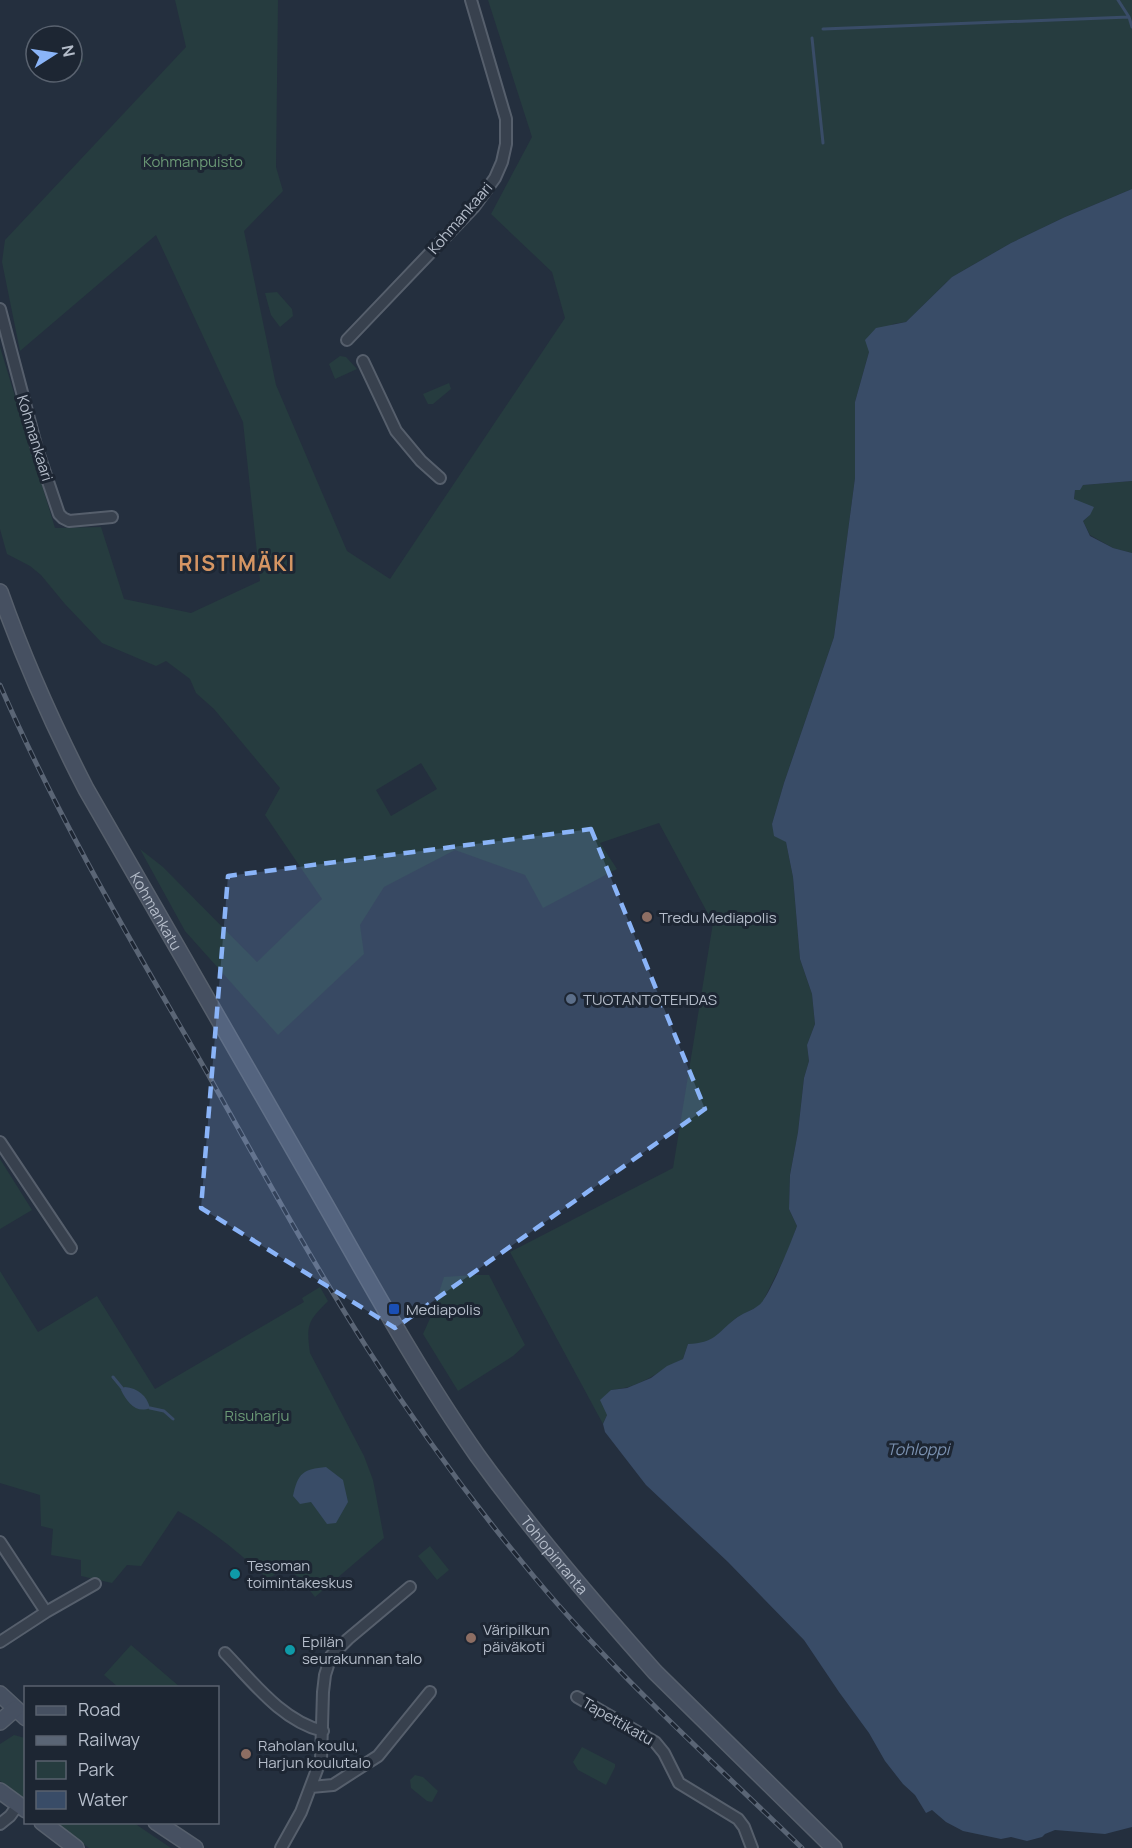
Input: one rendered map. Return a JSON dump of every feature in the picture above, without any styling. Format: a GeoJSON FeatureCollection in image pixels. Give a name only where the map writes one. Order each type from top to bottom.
{"type":"FeatureCollection","features":[{"type":"Feature","properties":{"kind":"street","name":"Kohmankaari"},"geometry":{"type":"LineString","coordinates":[[347,340],[474,207],[495,178],[502,162],[506,144],[506,119],[471,0]]}},
{"type":"Feature","properties":{"kind":"street","name":"Kohmankaari"},"geometry":{"type":"LineString","coordinates":[[0,309],[37,449],[59,514],[69,521],[112,517]]}},
{"type":"Feature","properties":{"kind":"street"},"geometry":{"type":"LineString","coordinates":[[363,361],[396,431],[421,461],[440,478]]}},
{"type":"Feature","properties":{"kind":"street","name":"Kohmankatu"},"geometry":{"type":"LineString","coordinates":[[0,592],[43,700],[86,789],[332,1218]]}},
{"type":"Feature","properties":{"kind":"street"},"geometry":{"type":"LineString","coordinates":[[0,1142],[71,1248]]}},
{"type":"Feature","properties":{"kind":"street","name":"Tohlopinranta"},"geometry":{"type":"LineString","coordinates":[[332,1218],[433,1390],[510,1500],[655,1672],[834,1848]]}},
{"type":"Feature","properties":{"kind":"street"},"geometry":{"type":"LineString","coordinates":[[0,1542],[46,1612]]}},
{"type":"Feature","properties":{"kind":"street"},"geometry":{"type":"LineString","coordinates":[[0,1642],[95,1584]]}},
{"type":"Feature","properties":{"kind":"street"},"geometry":{"type":"LineString","coordinates":[[281,1848],[301,1812],[321,1759],[323,1692],[325,1675],[332,1656],[348,1639],[410,1587]]}},
{"type":"Feature","properties":{"kind":"street"},"geometry":{"type":"LineString","coordinates":[[225,1653],[286,1712],[304,1724],[323,1731]]}},
{"type":"Feature","properties":{"kind":"street"},"geometry":{"type":"LineString","coordinates":[[311,1786],[333,1785],[378,1756],[430,1692]]}},
{"type":"Feature","properties":{"kind":"street"},"geometry":{"type":"LineString","coordinates":[[0,1694],[20,1713],[0,1722]]}},
{"type":"Feature","properties":{"kind":"street","name":"Tapettikatu"},"geometry":{"type":"LineString","coordinates":[[576,1697],[655,1742],[664,1753],[679,1783],[738,1819],[744,1827],[752,1848]]}},
{"type":"Feature","properties":{"kind":"street"},"geometry":{"type":"LineString","coordinates":[[0,1791],[22,1807],[0,1824]]}},
{"type":"Feature","properties":{"kind":"street"},"geometry":{"type":"LineString","coordinates":[[45,1824],[76,1848]]}},
{"type":"Feature","properties":{"kind":"street"},"geometry":{"type":"LineString","coordinates":[[159,1824],[195,1848]]}},
{"type":"Feature","properties":{"kind":"highlighted area"},"geometry":{"type":"Polygon","coordinates":[[[591,829],[705,1109],[395,1328],[201,1208],[228,876],[591,829]]]}},
{"type":"Feature","properties":{"kind":"green space","name":"Kohmanpuisto"},"geometry":{"type":"Polygon","coordinates":[[[175,0],[278,0],[276,167],[283,191],[244,231],[276,385],[347,551],[390,579],[565,318],[552,272],[491,214],[532,137],[488,0],[1132,0],[1132,189],[1011,243],[952,277],[906,322],[893,324],[869,352],[855,402],[855,478],[834,637],[772,824],[786,842],[793,877],[800,959],[812,994],[815,1024],[807,1045],[809,1061],[804,1078],[790,1175],[789,1209],[797,1226],[787,1253],[761,1305],[736,1318],[712,1340],[700,1344],[688,1344],[683,1359],[632,1386],[611,1390],[607,1415],[603,1424],[510,1252],[673,1168],[713,923],[659,823],[600,843],[617,869],[543,908],[525,875],[455,850],[384,887],[360,925],[364,954],[278,1035],[185,931],[140,849],[163,867],[257,962],[322,899],[265,815],[280,788],[214,709],[196,693],[190,679],[166,661],[156,666],[102,643],[41,575],[30,566],[7,554],[0,529],[0,347],[55,528],[101,527],[124,599],[191,613],[260,581],[243,422],[156,235],[20,351],[2,262],[5,240],[186,47],[175,0]],[[421,763],[376,790],[391,816],[437,789],[421,763]]]}},
{"type":"Feature","properties":{"kind":"green space"},"geometry":{"type":"Polygon","coordinates":[[[277,292],[292,309],[293,316],[280,327],[271,315],[265,293],[277,292]]]}},
{"type":"Feature","properties":{"kind":"green space"},"geometry":{"type":"Polygon","coordinates":[[[340,356],[346,357],[357,369],[335,379],[329,364],[340,356]]]}},
{"type":"Feature","properties":{"kind":"green space"},"geometry":{"type":"Polygon","coordinates":[[[449,383],[451,389],[433,404],[428,404],[423,394],[449,383]]]}},
{"type":"Feature","properties":{"kind":"green space"},"geometry":{"type":"Polygon","coordinates":[[[1132,481],[1132,553],[1113,548],[1090,535],[1083,521],[1090,515],[1074,500],[1075,490],[1083,485],[1132,481]]]}},
{"type":"Feature","properties":{"kind":"green space"},"geometry":{"type":"Polygon","coordinates":[[[0,1159],[32,1210],[0,1229],[0,1159]]]}},
{"type":"Feature","properties":{"kind":"green space","name":"Risuharju"},"geometry":{"type":"Polygon","coordinates":[[[0,1271],[38,1332],[97,1296],[155,1389],[304,1302],[302,1298],[320,1287],[328,1301],[310,1324],[308,1336],[310,1353],[364,1456],[373,1480],[384,1538],[315,1597],[299,1577],[283,1567],[267,1578],[213,1534],[178,1511],[141,1566],[127,1565],[112,1583],[81,1576],[81,1560],[51,1555],[53,1529],[41,1526],[40,1495],[0,1483],[0,1271]]]}},
{"type":"Feature","properties":{"kind":"green space"},"geometry":{"type":"Polygon","coordinates":[[[489,1275],[525,1345],[513,1356],[458,1391],[423,1334],[444,1277],[489,1275]]]}},
{"type":"Feature","properties":{"kind":"green space"},"geometry":{"type":"Polygon","coordinates":[[[430,1546],[449,1570],[437,1580],[418,1556],[430,1546]]]}},
{"type":"Feature","properties":{"kind":"green space"},"geometry":{"type":"Polygon","coordinates":[[[131,1645],[179,1686],[117,1686],[104,1675],[131,1645]]]}},
{"type":"Feature","properties":{"kind":"green space"},"geometry":{"type":"Polygon","coordinates":[[[14,1735],[24,1738],[24,1801],[0,1781],[0,1744],[14,1735]]]}},
{"type":"Feature","properties":{"kind":"green space"},"geometry":{"type":"Polygon","coordinates":[[[582,1747],[615,1764],[606,1785],[578,1770],[573,1762],[582,1747]]]}},
{"type":"Feature","properties":{"kind":"green space"},"geometry":{"type":"Polygon","coordinates":[[[415,1775],[423,1777],[438,1791],[432,1802],[427,1801],[411,1788],[410,1780],[415,1775]]]}},
{"type":"Feature","properties":{"kind":"green space"},"geometry":{"type":"Polygon","coordinates":[[[55,1824],[135,1824],[171,1848],[89,1848],[55,1824]]]}},
{"type":"Feature","properties":{"kind":"water","name":"Tohloppi"},"geometry":{"type":"Polygon","coordinates":[[[1132,189],[1132,481],[1083,485],[1080,490],[1075,490],[1074,499],[1094,507],[1083,521],[1090,536],[1113,548],[1132,553],[1132,1827],[1105,1834],[1055,1830],[1027,1841],[1011,1837],[1001,1839],[963,1831],[946,1822],[932,1810],[926,1813],[915,1795],[885,1761],[869,1733],[804,1640],[728,1562],[646,1485],[605,1432],[603,1424],[607,1415],[600,1400],[611,1390],[627,1388],[651,1378],[667,1366],[683,1359],[688,1344],[710,1340],[738,1317],[759,1305],[774,1281],[797,1226],[789,1209],[790,1175],[804,1078],[809,1061],[807,1045],[815,1024],[812,994],[800,959],[793,877],[786,842],[774,836],[772,824],[834,637],[855,478],[855,402],[869,352],[865,340],[876,328],[906,322],[952,277],[1011,243],[1132,189]]]}},
{"type":"Feature","properties":{"kind":"water"},"geometry":{"type":"Polygon","coordinates":[[[125,1387],[141,1393],[150,1408],[140,1409],[132,1406],[121,1390],[125,1387]]]}},
{"type":"Feature","properties":{"kind":"water"},"geometry":{"type":"Polygon","coordinates":[[[326,1467],[343,1480],[348,1502],[336,1523],[327,1524],[311,1502],[300,1504],[293,1496],[297,1482],[303,1474],[312,1469],[326,1467]]]}},
{"type":"Feature","properties":{"kind":"waterway"},"geometry":{"type":"LineString","coordinates":[[1118,0],[1129,17],[1132,27]]}},
{"type":"Feature","properties":{"kind":"waterway"},"geometry":{"type":"LineString","coordinates":[[823,29],[1129,17]]}},
{"type":"Feature","properties":{"kind":"waterway"},"geometry":{"type":"LineString","coordinates":[[812,38],[823,143]]}},
{"type":"Feature","properties":{"kind":"waterway"},"geometry":{"type":"LineString","coordinates":[[113,1377],[122,1388]]}},
{"type":"Feature","properties":{"kind":"waterway"},"geometry":{"type":"LineString","coordinates":[[150,1408],[164,1411],[173,1419]]}},
{"type":"Feature","properties":{"kind":"railway"},"geometry":{"type":"LineString","coordinates":[[0,685],[47,785],[126,932],[286,1213],[367,1348],[403,1403],[461,1484],[554,1600],[622,1674],[802,1848]]}},
{"type":"Feature","properties":{"kind":"place","name":"Tredu Mediapolis"},"geometry":{"type":"Point","coordinates":[647,917]}},
{"type":"Feature","properties":{"kind":"place","name":"TUOTANTOTEHDAS"},"geometry":{"type":"Point","coordinates":[571,999]}},
{"type":"Feature","properties":{"kind":"place","name":"Mediapolis"},"geometry":{"type":"Point","coordinates":[394,1309]}},
{"type":"Feature","properties":{"kind":"place","name":"Tesoman toimintakeskus"},"geometry":{"type":"Point","coordinates":[235,1574]}},
{"type":"Feature","properties":{"kind":"place","name":"Väripilkun päiväkoti"},"geometry":{"type":"Point","coordinates":[471,1638]}},
{"type":"Feature","properties":{"kind":"place","name":"Epilän seurakunnan talo"},"geometry":{"type":"Point","coordinates":[290,1650]}},
{"type":"Feature","properties":{"kind":"place","name":"Raholan koulu, Harjun koulutalo"},"geometry":{"type":"Point","coordinates":[246,1754]}},
{"type":"Feature","properties":{"kind":"district","name":"RISTIMÄKI"},"geometry":{"type":"Point","coordinates":[237,563]}}]}
